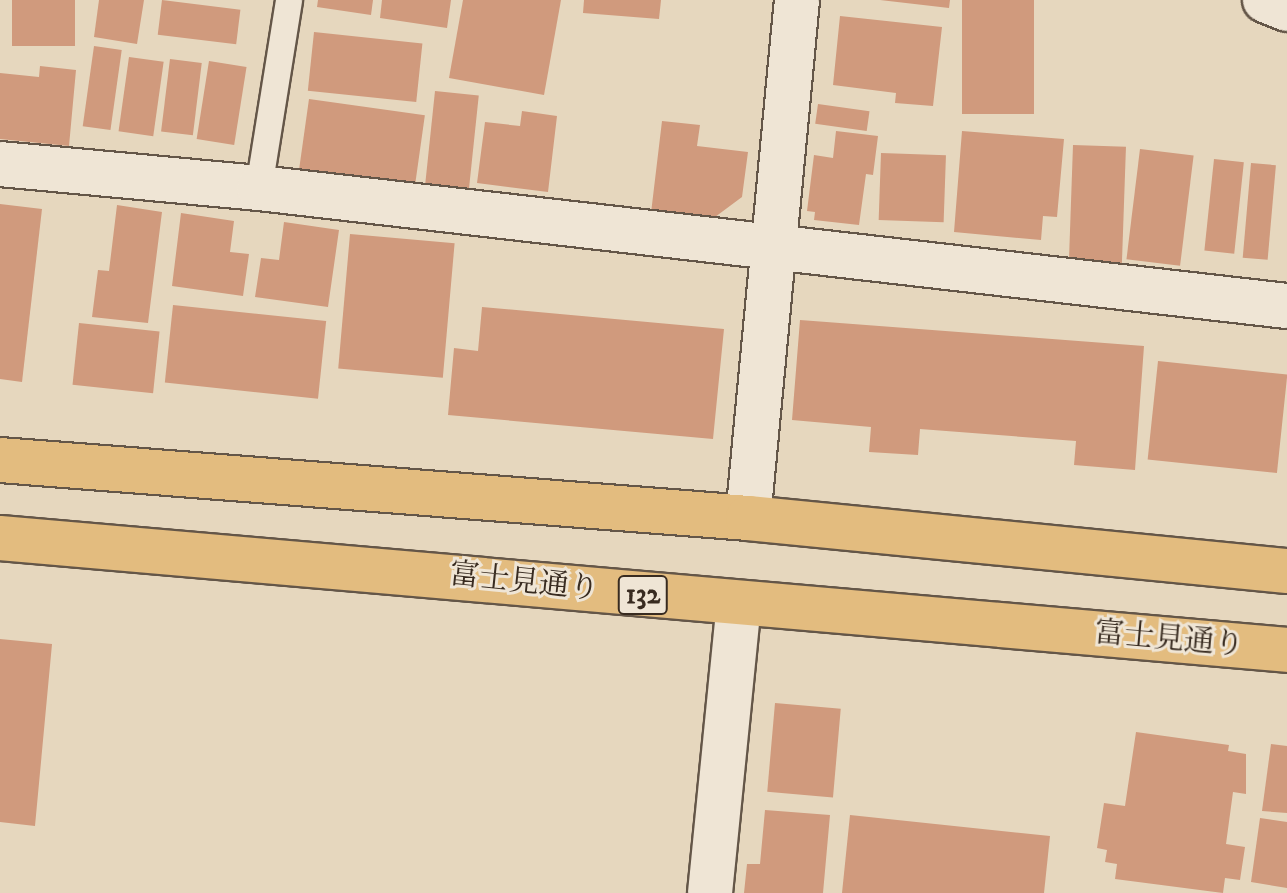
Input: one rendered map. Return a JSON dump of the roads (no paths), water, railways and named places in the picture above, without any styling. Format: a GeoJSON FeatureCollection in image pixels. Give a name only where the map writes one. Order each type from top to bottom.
{"type":"FeatureCollection","features":[{"type":"Feature","properties":{"kind":"highway"},"geometry":{"type":"LineString","coordinates":[[0,460],[748,518],[1287,571]]}},
{"type":"Feature","properties":{"kind":"highway","name":"富士見通り"},"geometry":{"type":"LineString","coordinates":[[0,538],[1287,650]]}},
{"type":"Feature","properties":{"kind":"street"},"geometry":{"type":"LineString","coordinates":[[748,518],[771,248],[797,0]]}},
{"type":"Feature","properties":{"kind":"street"},"geometry":{"type":"LineString","coordinates":[[1265,0],[1287,9]]}},
{"type":"Feature","properties":{"kind":"street"},"geometry":{"type":"LineString","coordinates":[[0,164],[259,188],[1287,306]]}},
{"type":"Feature","properties":{"kind":"street"},"geometry":{"type":"LineString","coordinates":[[710,893],[739,604]]}},
{"type":"Feature","properties":{"kind":"lane"},"geometry":{"type":"LineString","coordinates":[[259,188],[289,0]]}}]}
